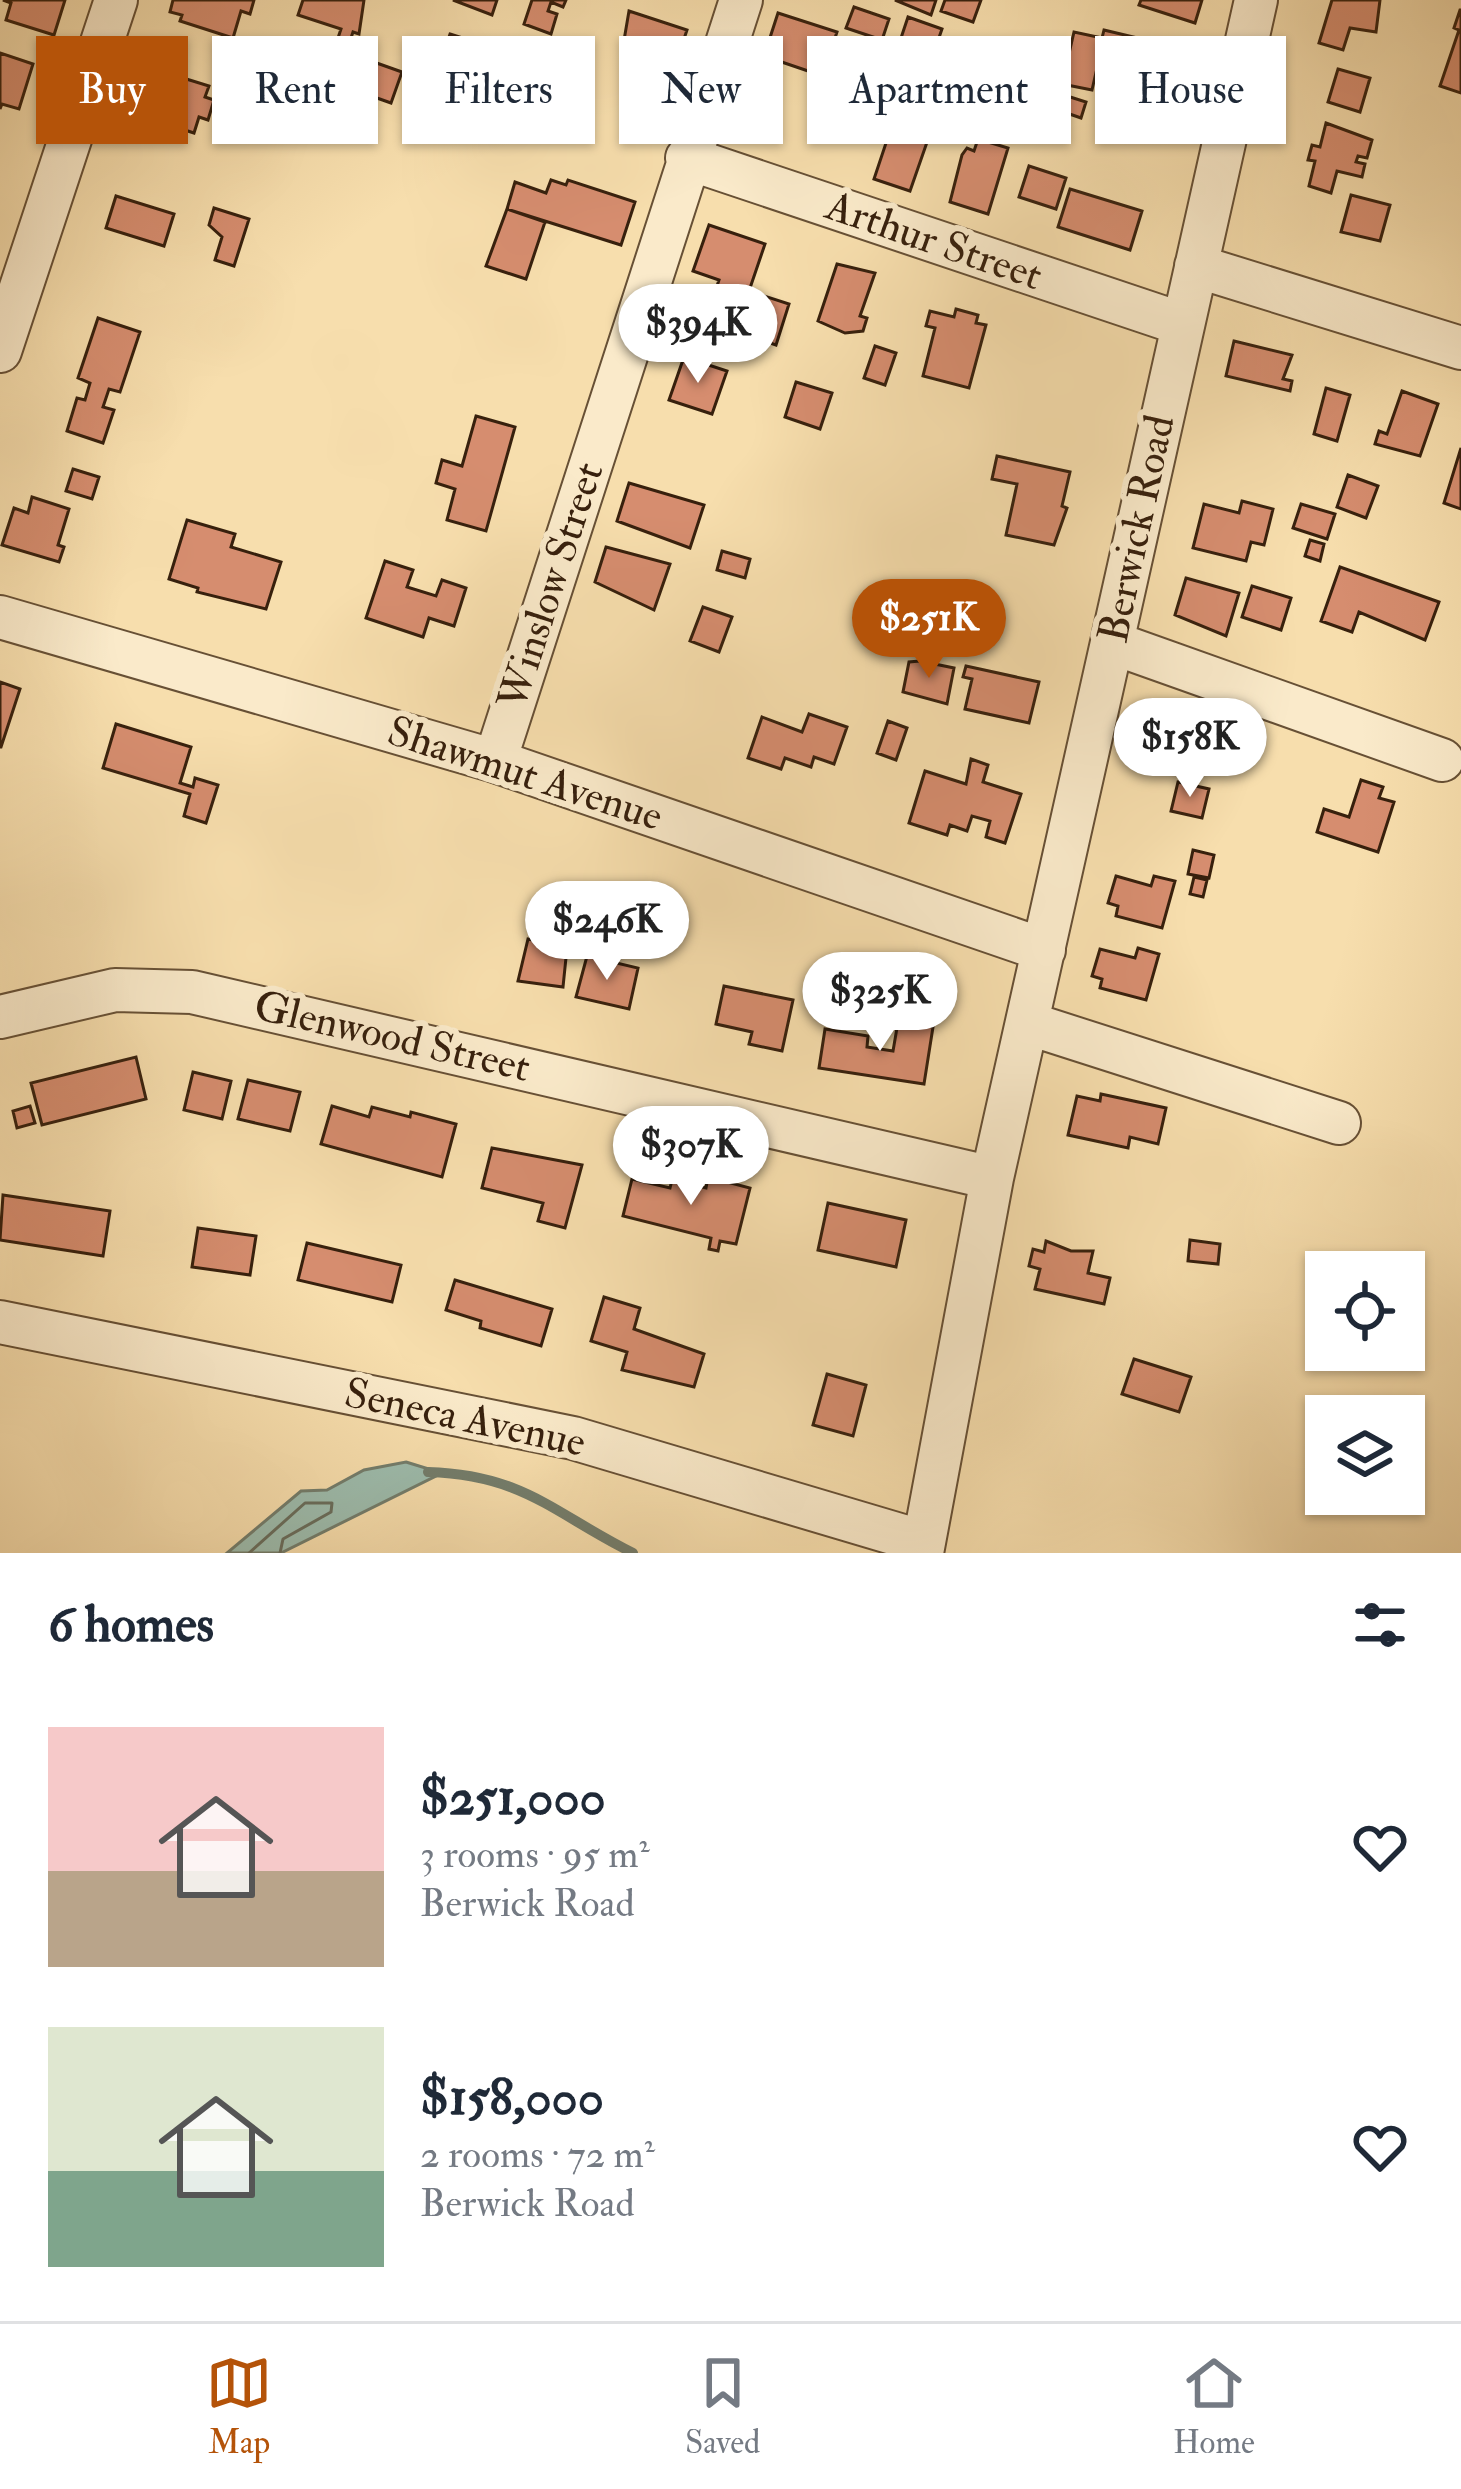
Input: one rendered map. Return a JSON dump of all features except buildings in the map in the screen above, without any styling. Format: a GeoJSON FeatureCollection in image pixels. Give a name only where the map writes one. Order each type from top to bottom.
{"type":"FeatureCollection","features":[{"type":"Feature","properties":{"kind":"street"},"geometry":{"type":"LineString","coordinates":[[0,351],[116,0]]}},
{"type":"Feature","properties":{"kind":"street","name":"Winslow Street"},"geometry":{"type":"LineString","coordinates":[[495,761],[741,0]]}},
{"type":"Feature","properties":{"kind":"street","name":"Berwick Road"},"geometry":{"type":"LineString","coordinates":[[922,1548],[992,1178],[1256,0]]}},
{"type":"Feature","properties":{"kind":"street","name":"Arthur Street"},"geometry":{"type":"LineString","coordinates":[[687,158],[1182,324]]}},
{"type":"Feature","properties":{"kind":"street"},"geometry":{"type":"LineString","coordinates":[[1196,266],[1461,348]]}},
{"type":"Feature","properties":{"kind":"street","name":"Shawmut Avenue"},"geometry":{"type":"LineString","coordinates":[[0,616],[495,761],[1044,950]]}},
{"type":"Feature","properties":{"kind":"street"},"geometry":{"type":"LineString","coordinates":[[1113,643],[1442,760]]}},
{"type":"Feature","properties":{"kind":"street","name":"Glenwood Street"},"geometry":{"type":"LineString","coordinates":[[0,1017],[115,991],[192,992],[992,1178]]}},
{"type":"Feature","properties":{"kind":"street"},"geometry":{"type":"LineString","coordinates":[[1027,1023],[1339,1123]]}},
{"type":"Feature","properties":{"kind":"street","name":"Seneca Avenue"},"geometry":{"type":"LineString","coordinates":[[0,1322],[573,1438],[922,1548]]}},
{"type":"Feature","properties":{"kind":"water"},"geometry":{"type":"Polygon","coordinates":[[[406,1462],[442,1473],[281,1553],[227,1553],[301,1491],[327,1490],[364,1470],[406,1462]]]}},
{"type":"Feature","properties":{"kind":"waterway"},"geometry":{"type":"LineString","coordinates":[[428,1472],[514,1488],[633,1553]]}}]}
